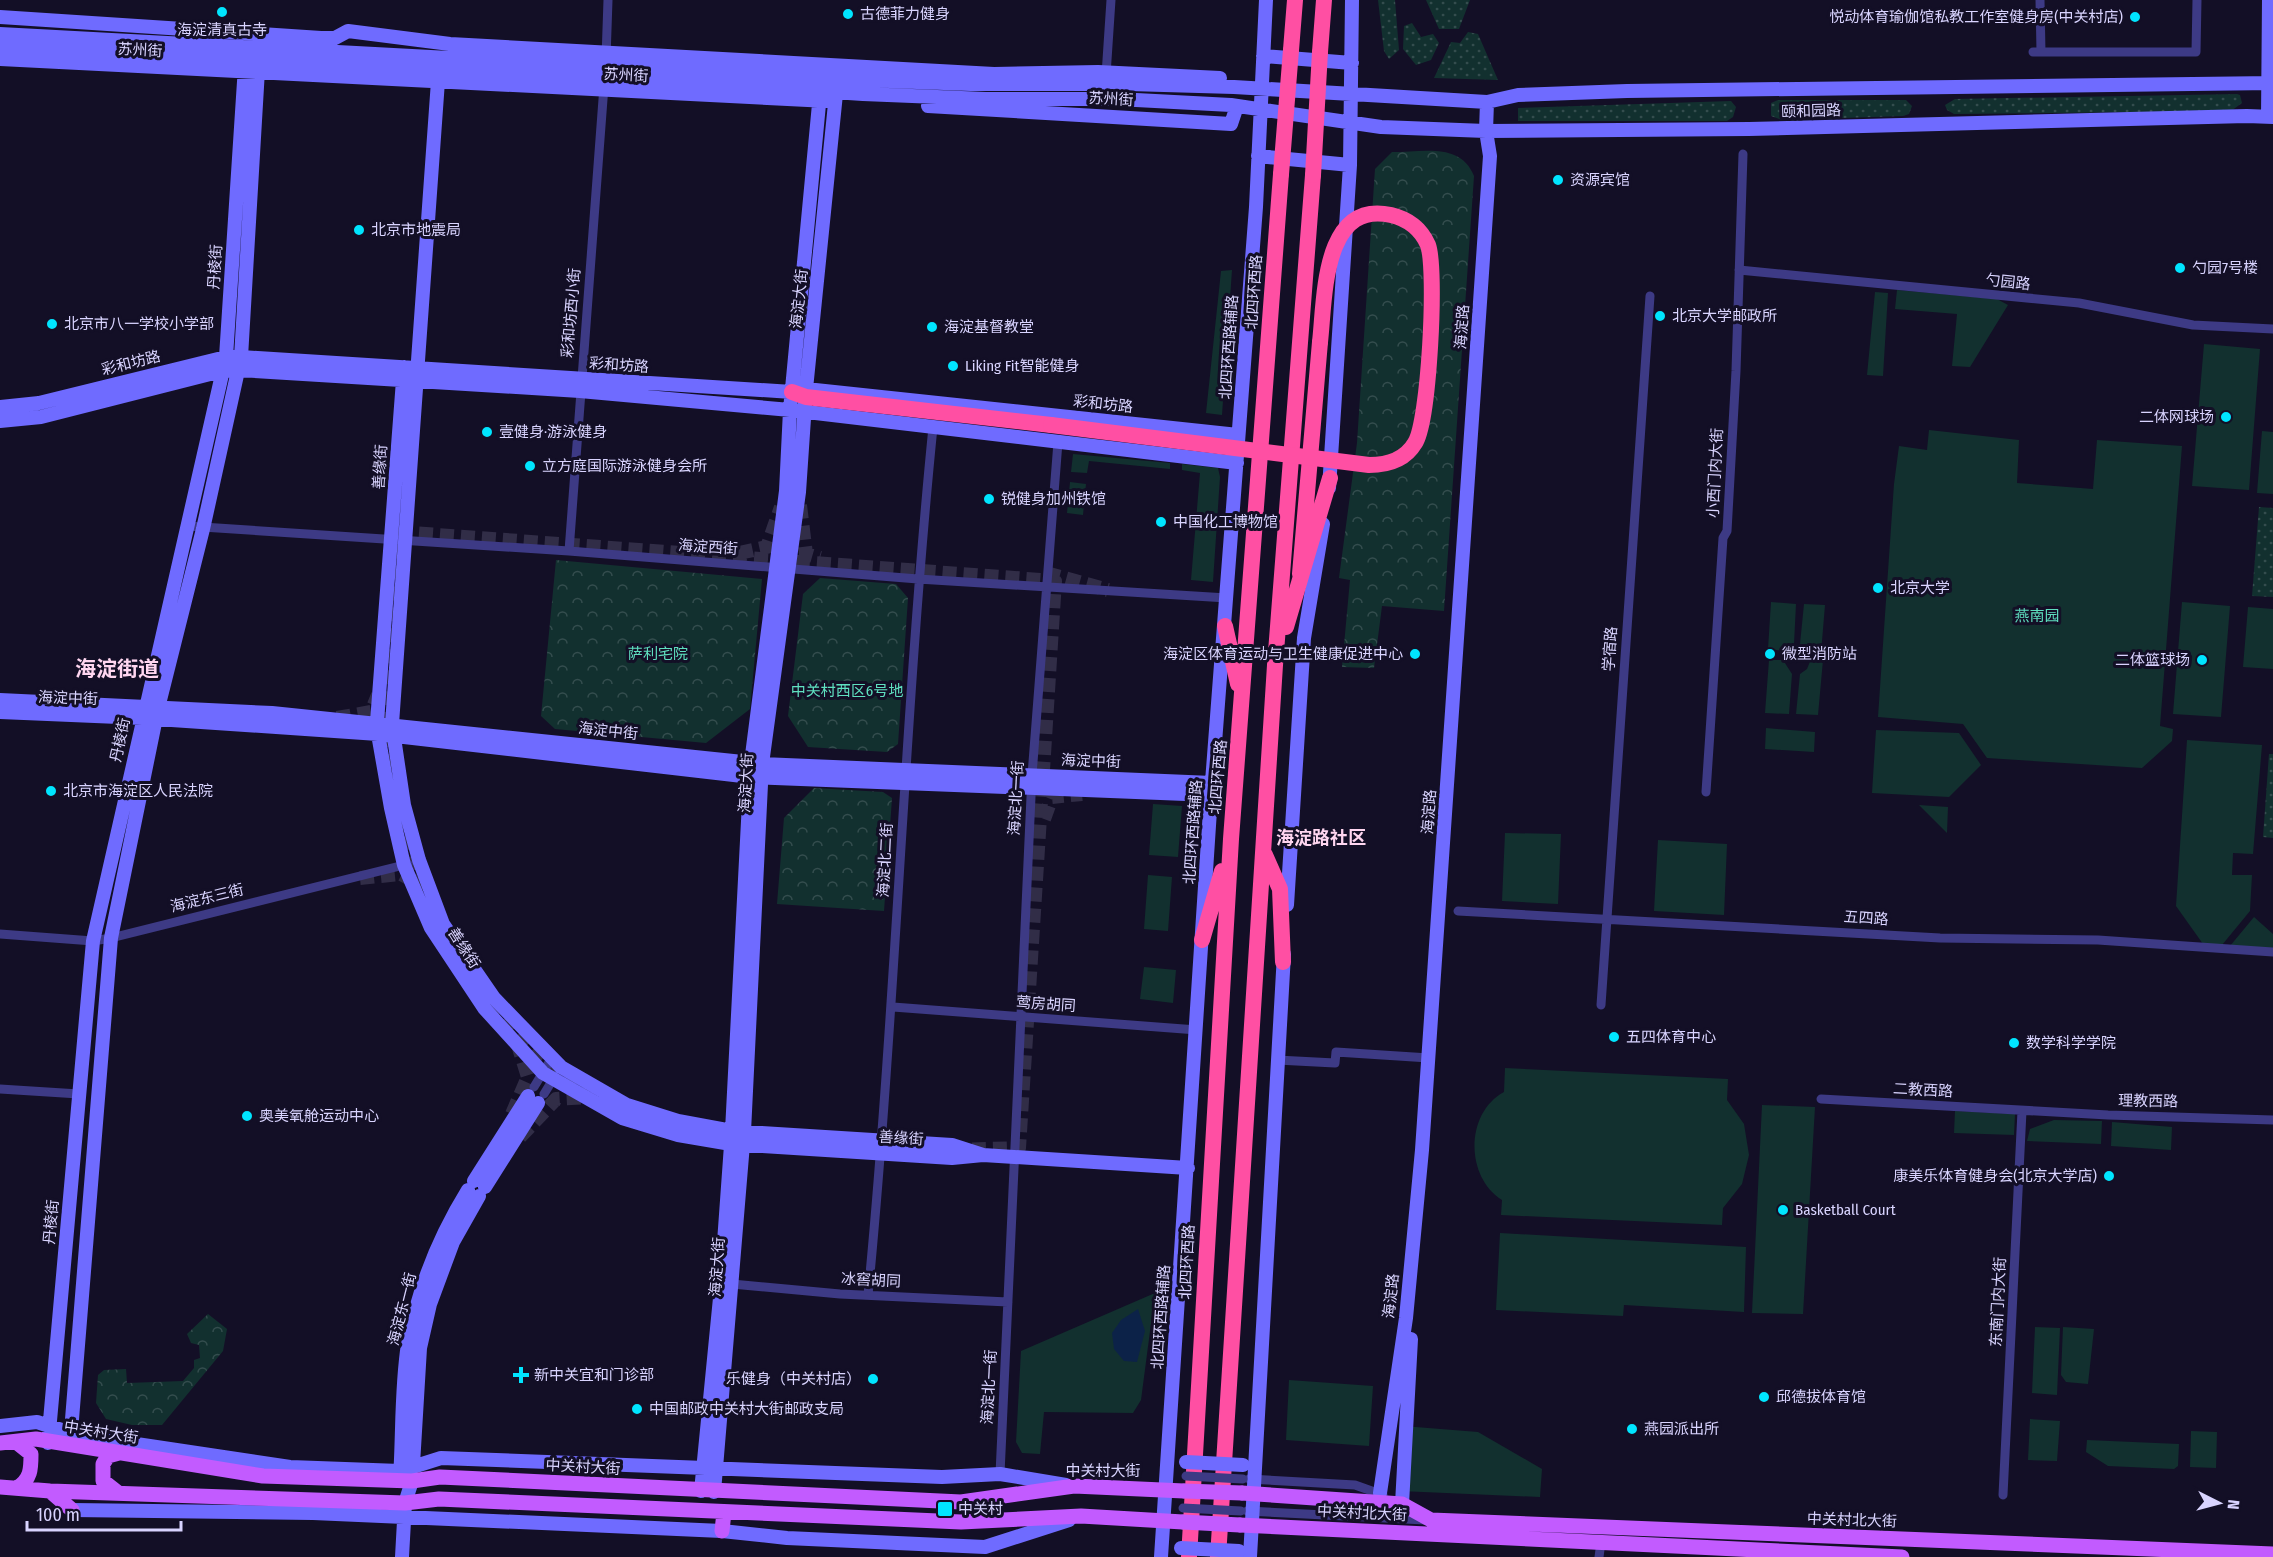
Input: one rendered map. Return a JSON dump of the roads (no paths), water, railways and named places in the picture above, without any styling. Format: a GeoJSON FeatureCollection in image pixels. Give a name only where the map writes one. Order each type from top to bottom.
{"type":"FeatureCollection","features":[{"type":"Feature","properties":{"kind":"highway","name":"北四环西路"},"geometry":{"type":"LineString","coordinates":[[1185,1552],[1231,839],[1294,0]]}},
{"type":"Feature","properties":{"kind":"highway"},"geometry":{"type":"LineString","coordinates":[[1218,1557],[1275,665],[1313,175],[1324,0]]}},
{"type":"Feature","properties":{"kind":"highway"},"geometry":{"type":"LineString","coordinates":[[800,400],[1051,425],[1369,465],[1384,465],[1402,458],[1416,443],[1423,421],[1433,282],[1428,245],[1415,225],[1390,215],[1365,215],[1356,220],[1341,236],[1329,263],[1320,342],[1299,574]]}},
{"type":"Feature","properties":{"kind":"highway"},"geometry":{"type":"LineString","coordinates":[[1275,665],[1299,574],[1330,478]]}},
{"type":"Feature","properties":{"kind":"highway"},"geometry":{"type":"LineString","coordinates":[[1225,626],[1242,704]]}},
{"type":"Feature","properties":{"kind":"highway"},"geometry":{"type":"LineString","coordinates":[[1202,940],[1231,839]]}},
{"type":"Feature","properties":{"kind":"highway"},"geometry":{"type":"LineString","coordinates":[[1264,853],[1280,890],[1283,962]]}},
{"type":"Feature","properties":{"kind":"main road","name":"中关村大街"},"geometry":{"type":"LineString","coordinates":[[0,1443],[36,1439],[48,1443],[70,1438],[119,1453],[263,1476],[406,1475],[961,1502],[1074,1486],[1166,1490],[1185,1484],[1249,1479]]}},
{"type":"Feature","properties":{"kind":"main road"},"geometry":{"type":"LineString","coordinates":[[16,1442],[31,1454],[32,1472],[24,1484],[17,1488]]}},
{"type":"Feature","properties":{"kind":"main road"},"geometry":{"type":"LineString","coordinates":[[117,1492],[103,1481],[102,1473],[108,1456],[119,1453]]}},
{"type":"Feature","properties":{"kind":"main road","name":"中关村北大街"},"geometry":{"type":"LineString","coordinates":[[1249,1479],[1402,1504],[1431,1520],[2273,1554]]}},
{"type":"Feature","properties":{"kind":"main road"},"geometry":{"type":"LineString","coordinates":[[0,1487],[405,1510],[439,1499],[961,1522],[1081,1516],[1164,1521],[1183,1515],[1246,1518]]}},
{"type":"Feature","properties":{"kind":"main road"},"geometry":{"type":"LineString","coordinates":[[50,1491],[72,1510]]}},
{"type":"Feature","properties":{"kind":"main road"},"geometry":{"type":"LineString","coordinates":[[722,1531],[724,1512]]}},
{"type":"Feature","properties":{"kind":"main road","name":"中关村北大街"},"geometry":{"type":"LineString","coordinates":[[1246,1518],[1600,1550],[1902,1557]]}},
{"type":"Feature","properties":{"kind":"street","name":"彩和坊西小街"},"geometry":{"type":"LineString","coordinates":[[569,552],[605,71],[608,0]]}},
{"type":"Feature","properties":{"kind":"street"},"geometry":{"type":"LineString","coordinates":[[1105,78],[1111,0]]}},
{"type":"Feature","properties":{"kind":"street"},"geometry":{"type":"LineString","coordinates":[[1261,89],[1266,0]]}},
{"type":"Feature","properties":{"kind":"street"},"geometry":{"type":"LineString","coordinates":[[1161,1552],[1246,1553],[1246,1518],[1304,638],[1330,478],[1350,165],[1352,0]]}},
{"type":"Feature","properties":{"kind":"street"},"geometry":{"type":"LineString","coordinates":[[2040,0],[2037,52],[2196,52],[2197,0]]}},
{"type":"Feature","properties":{"kind":"street"},"geometry":{"type":"LineString","coordinates":[[2269,0],[2270,117]]}},
{"type":"Feature","properties":{"kind":"street","name":"苏州街"},"geometry":{"type":"LineString","coordinates":[[0,17],[321,38],[335,38],[348,31],[450,44],[605,71],[1231,124],[1237,106],[1351,123]]}},
{"type":"Feature","properties":{"kind":"street","name":"苏州街"},"geometry":{"type":"LineString","coordinates":[[0,34],[438,81],[605,71],[837,90],[1105,78]]}},
{"type":"Feature","properties":{"kind":"street","name":"苏州街"},"geometry":{"type":"LineString","coordinates":[[0,46],[252,60],[605,71],[994,74],[1105,78],[1352,95]]}},
{"type":"Feature","properties":{"kind":"street"},"geometry":{"type":"LineString","coordinates":[[1263,56],[1352,63]]}},
{"type":"Feature","properties":{"kind":"street","name":"苏州街"},"geometry":{"type":"LineString","coordinates":[[0,59],[252,60]]}},
{"type":"Feature","properties":{"kind":"street","name":"丹棱街"},"geometry":{"type":"LineString","coordinates":[[48,1443],[93,941],[150,713],[202,530],[240,364],[252,60]]}},
{"type":"Feature","properties":{"kind":"street","name":"丹棱街"},"geometry":{"type":"LineString","coordinates":[[70,1438],[111,938],[150,713],[187,526],[224,364],[252,60]]}},
{"type":"Feature","properties":{"kind":"street","name":"善缘街"},"geometry":{"type":"LineString","coordinates":[[438,81],[418,374],[377,728],[404,865],[430,928],[484,1008],[548,1077],[622,1119],[678,1135],[737,1138],[882,1139],[952,1145],[983,1155]]}},
{"type":"Feature","properties":{"kind":"street","name":"颐和园路"},"geometry":{"type":"LineString","coordinates":[[1352,95],[1488,102],[1518,96],[1627,91],[2270,83]]}},
{"type":"Feature","properties":{"kind":"street","name":"海淀大街"},"geometry":{"type":"LineString","coordinates":[[710,1467],[732,1284],[737,1138],[757,770],[781,568],[799,492],[800,400],[821,89]]}},
{"type":"Feature","properties":{"kind":"street","name":"北四环西路辅路"},"geometry":{"type":"LineString","coordinates":[[1161,1552],[1227,598],[1230,462],[1258,156],[1261,89]]}},
{"type":"Feature","properties":{"kind":"street","name":"海淀大街"},"geometry":{"type":"LineString","coordinates":[[800,400],[837,90]]}},
{"type":"Feature","properties":{"kind":"street","name":"海淀路"},"geometry":{"type":"LineString","coordinates":[[1380,1493],[1406,1318],[1428,1058],[1490,156],[1486,131],[1488,102]]}},
{"type":"Feature","properties":{"kind":"street","name":"颐和园路"},"geometry":{"type":"LineString","coordinates":[[1351,123],[1381,127],[1486,131],[1749,129],[2270,117]]}},
{"type":"Feature","properties":{"kind":"street","name":"小西门内大街"},"geometry":{"type":"LineString","coordinates":[[1706,792],[1721,560],[1723,538],[1727,531],[1743,154]]}},
{"type":"Feature","properties":{"kind":"street"},"geometry":{"type":"LineString","coordinates":[[1258,156],[1350,165]]}},
{"type":"Feature","properties":{"kind":"street","name":"勺园路"},"geometry":{"type":"LineString","coordinates":[[1739,270],[2079,303],[2193,325],[2273,328]]}},
{"type":"Feature","properties":{"kind":"street","name":"学宿路"},"geometry":{"type":"LineString","coordinates":[[1601,1005],[1605,917],[1650,296]]}},
{"type":"Feature","properties":{"kind":"street","name":"彩和坊路"},"geometry":{"type":"LineString","coordinates":[[0,421],[41,417],[224,364]]}},
{"type":"Feature","properties":{"kind":"street","name":"彩和坊路"},"geometry":{"type":"LineString","coordinates":[[0,406],[39,403],[224,364],[240,364],[800,400],[1233,434]]}},
{"type":"Feature","properties":{"kind":"street","name":"善缘街"},"geometry":{"type":"LineString","coordinates":[[404,374],[393,730],[404,805],[418,861],[443,924],[494,998],[556,1063],[627,1105],[737,1138],[882,1154],[952,1158],[983,1155],[1015,1156],[1188,1168]]}},
{"type":"Feature","properties":{"kind":"street","name":"彩和坊路"},"geometry":{"type":"LineString","coordinates":[[800,400],[933,427],[1230,462]]}},
{"type":"Feature","properties":{"kind":"street","name":"海淀北二街"},"geometry":{"type":"LineString","coordinates":[[868,1295],[893,1007],[918,579],[933,427]]}},
{"type":"Feature","properties":{"kind":"street","name":"海淀北一街"},"geometry":{"type":"LineString","coordinates":[[1000,1474],[1031,782],[1058,442]]}},
{"type":"Feature","properties":{"kind":"street","name":"海淀西街"},"geometry":{"type":"LineString","coordinates":[[187,526],[202,530],[569,552],[918,579],[1227,598]]}},
{"type":"Feature","properties":{"kind":"street","name":"海淀中街"},"geometry":{"type":"LineString","coordinates":[[0,700],[150,713],[377,728],[757,770],[1212,789]]}},
{"type":"Feature","properties":{"kind":"street","name":"海淀中街"},"geometry":{"type":"LineString","coordinates":[[0,712],[150,713]]}},
{"type":"Feature","properties":{"kind":"street","name":"海淀东三街"},"geometry":{"type":"LineString","coordinates":[[0,934],[93,941],[111,938],[418,861]]}},
{"type":"Feature","properties":{"kind":"street","name":"五四路"},"geometry":{"type":"LineString","coordinates":[[1458,911],[1605,917],[1940,938],[2098,940],[2273,951]]}},
{"type":"Feature","properties":{"kind":"street","name":"莺房胡同"},"geometry":{"type":"LineString","coordinates":[[893,1007],[1197,1030]]}},
{"type":"Feature","properties":{"kind":"street"},"geometry":{"type":"LineString","coordinates":[[1276,1060],[1335,1063],[1336,1052],[1428,1058]]}},
{"type":"Feature","properties":{"kind":"street","name":"海淀东一街"},"geometry":{"type":"LineString","coordinates":[[402,1557],[408,1346],[418,1302],[441,1237],[476,1189],[556,1063]]}},
{"type":"Feature","properties":{"kind":"street"},"geometry":{"type":"LineString","coordinates":[[0,1089],[79,1094]]}},
{"type":"Feature","properties":{"kind":"street","name":"二教西路"},"geometry":{"type":"LineString","coordinates":[[1821,1099],[2022,1111]]}},
{"type":"Feature","properties":{"kind":"street","name":"理教西路"},"geometry":{"type":"LineString","coordinates":[[2022,1111],[2273,1120]]}},
{"type":"Feature","properties":{"kind":"street","name":"东南门内大街"},"geometry":{"type":"LineString","coordinates":[[2003,1495],[2022,1111]]}},
{"type":"Feature","properties":{"kind":"street","name":"海淀大街"},"geometry":{"type":"LineString","coordinates":[[708,1491],[720,1298],[737,1138]]}},
{"type":"Feature","properties":{"kind":"street"},"geometry":{"type":"LineString","coordinates":[[720,1298],[732,1284]]}},
{"type":"Feature","properties":{"kind":"street","name":"冰窖胡同"},"geometry":{"type":"LineString","coordinates":[[732,1284],[868,1295],[1008,1302]]}},
{"type":"Feature","properties":{"kind":"street"},"geometry":{"type":"LineString","coordinates":[[1402,1504],[1411,1333],[1406,1318]]}},
{"type":"Feature","properties":{"kind":"street","name":"中关村大街"},"geometry":{"type":"LineString","coordinates":[[0,1426],[37,1422],[51,1426],[70,1438],[261,1464],[406,1475]]}},
{"type":"Feature","properties":{"kind":"street"},"geometry":{"type":"LineString","coordinates":[[406,1475],[441,1458],[942,1477],[1000,1474],[1074,1486]]}},
{"type":"Feature","properties":{"kind":"street"},"geometry":{"type":"LineString","coordinates":[[1168,1461],[1186,1462],[1249,1479]]}},
{"type":"Feature","properties":{"kind":"street","name":"中关村北大街"},"geometry":{"type":"LineString","coordinates":[[1249,1479],[1355,1485],[1380,1493],[1402,1504]]}},
{"type":"Feature","properties":{"kind":"street"},"geometry":{"type":"LineString","coordinates":[[72,1510],[313,1513],[405,1510],[722,1531],[787,1538],[986,1547],[1081,1516]]}},
{"type":"Feature","properties":{"kind":"street","name":"中关村北大街"},"geometry":{"type":"LineString","coordinates":[[1246,1518],[1431,1520]]}},
{"type":"Feature","properties":{"kind":"water"},"geometry":{"type":"Polygon","coordinates":[[[1138,1309],[1145,1331],[1137,1362],[1124,1361],[1114,1349],[1112,1333],[1121,1320],[1138,1309]]]}},
{"type":"Feature","properties":{"kind":"tunnel"},"geometry":{"type":"LineString","coordinates":[[800,505],[806,554],[820,558]]}},
{"type":"Feature","properties":{"kind":"tunnel"},"geometry":{"type":"LineString","coordinates":[[739,553],[767,547],[781,507]]}},
{"type":"Feature","properties":{"kind":"tunnel"},"geometry":{"type":"LineString","coordinates":[[398,532],[1055,581],[1019,1148],[957,1150],[739,1138],[684,1129],[623,1109],[539,1058],[486,996],[429,912],[397,805],[385,717],[398,532]]}},
{"type":"Feature","properties":{"kind":"tunnel"},"geometry":{"type":"LineString","coordinates":[[1046,573],[1108,590]]}},
{"type":"Feature","properties":{"kind":"tunnel"},"geometry":{"type":"LineString","coordinates":[[337,718],[371,712],[378,695]]}},
{"type":"Feature","properties":{"kind":"tunnel"},"geometry":{"type":"LineString","coordinates":[[1044,819],[1052,797],[1082,794]]}},
{"type":"Feature","properties":{"kind":"tunnel"},"geometry":{"type":"LineString","coordinates":[[360,878],[401,874],[416,882]]}},
{"type":"Feature","properties":{"kind":"tunnel"},"geometry":{"type":"LineString","coordinates":[[512,1114],[528,1077],[518,1045]]}},
{"type":"Feature","properties":{"kind":"tunnel"},"geometry":{"type":"LineString","coordinates":[[520,1137],[556,1099],[590,1097]]}},
{"type":"Feature","properties":{"kind":"place","name":"海淀清真古寺"},"geometry":{"type":"Point","coordinates":[222,12]}},
{"type":"Feature","properties":{"kind":"place","name":"古德菲力健身"},"geometry":{"type":"Point","coordinates":[848,14]}},
{"type":"Feature","properties":{"kind":"place","name":"悦动体育瑜伽馆私教工作室健身房(中关村店)"},"geometry":{"type":"Point","coordinates":[2135,17]}},
{"type":"Feature","properties":{"kind":"place","name":"资源宾馆"},"geometry":{"type":"Point","coordinates":[1558,180]}},
{"type":"Feature","properties":{"kind":"place","name":"北京市地震局"},"geometry":{"type":"Point","coordinates":[359,230]}},
{"type":"Feature","properties":{"kind":"place","name":"勺园7号楼"},"geometry":{"type":"Point","coordinates":[2180,268]}},
{"type":"Feature","properties":{"kind":"place","name":"北京大学邮政所"},"geometry":{"type":"Point","coordinates":[1660,316]}},
{"type":"Feature","properties":{"kind":"place","name":"北京市八一学校小学部"},"geometry":{"type":"Point","coordinates":[52,324]}},
{"type":"Feature","properties":{"kind":"place","name":"海淀基督教堂"},"geometry":{"type":"Point","coordinates":[932,327]}},
{"type":"Feature","properties":{"kind":"place","name":"Liking Fit智能健身"},"geometry":{"type":"Point","coordinates":[953,366]}},
{"type":"Feature","properties":{"kind":"place","name":"二体网球场"},"geometry":{"type":"Point","coordinates":[2226,417]}},
{"type":"Feature","properties":{"kind":"place","name":"壹健身·游泳健身"},"geometry":{"type":"Point","coordinates":[487,432]}},
{"type":"Feature","properties":{"kind":"place","name":"立方庭国际游泳健身会所"},"geometry":{"type":"Point","coordinates":[530,466]}},
{"type":"Feature","properties":{"kind":"place","name":"锐健身加州铁馆"},"geometry":{"type":"Point","coordinates":[989,499]}},
{"type":"Feature","properties":{"kind":"place","name":"中国化工博物馆"},"geometry":{"type":"Point","coordinates":[1161,522]}},
{"type":"Feature","properties":{"kind":"place","name":"北京大学"},"geometry":{"type":"Point","coordinates":[1878,588]}},
{"type":"Feature","properties":{"kind":"place","name":"海淀区体育运动与卫生健康促进中心"},"geometry":{"type":"Point","coordinates":[1415,654]}},
{"type":"Feature","properties":{"kind":"place","name":"微型消防站"},"geometry":{"type":"Point","coordinates":[1770,654]}},
{"type":"Feature","properties":{"kind":"place","name":"二体篮球场"},"geometry":{"type":"Point","coordinates":[2202,660]}},
{"type":"Feature","properties":{"kind":"place","name":"北京市海淀区人民法院"},"geometry":{"type":"Point","coordinates":[51,791]}},
{"type":"Feature","properties":{"kind":"place","name":"五四体育中心"},"geometry":{"type":"Point","coordinates":[1614,1037]}},
{"type":"Feature","properties":{"kind":"place","name":"数学科学学院"},"geometry":{"type":"Point","coordinates":[2014,1043]}},
{"type":"Feature","properties":{"kind":"place","name":"奥美氧舱运动中心"},"geometry":{"type":"Point","coordinates":[247,1116]}},
{"type":"Feature","properties":{"kind":"place","name":"康美乐体育健身会(北京大学店)"},"geometry":{"type":"Point","coordinates":[2109,1176]}},
{"type":"Feature","properties":{"kind":"place","name":"Basketball Court"},"geometry":{"type":"Point","coordinates":[1783,1210]}},
{"type":"Feature","properties":{"kind":"place","name":"新中关宜和门诊部"},"geometry":{"type":"Point","coordinates":[521,1375]}},
{"type":"Feature","properties":{"kind":"place","name":"乐健身（中关村店）"},"geometry":{"type":"Point","coordinates":[873,1379]}},
{"type":"Feature","properties":{"kind":"place","name":"邱德拔体育馆"},"geometry":{"type":"Point","coordinates":[1764,1397]}},
{"type":"Feature","properties":{"kind":"place","name":"中国邮政中关村大街邮政支局"},"geometry":{"type":"Point","coordinates":[637,1409]}},
{"type":"Feature","properties":{"kind":"place","name":"燕园派出所"},"geometry":{"type":"Point","coordinates":[1632,1429]}},
{"type":"Feature","properties":{"kind":"place","name":"中关村"},"geometry":{"type":"Point","coordinates":[945,1509]}},
{"type":"Feature","properties":{"kind":"district","name":"海淀街道"},"geometry":{"type":"Point","coordinates":[117,669]}},
{"type":"Feature","properties":{"kind":"district","name":"海淀路社区"},"geometry":{"type":"Point","coordinates":[1321,838]}},
{"type":"Feature","properties":{"kind":"park label","name":"燕南园"},"geometry":{"type":"Point","coordinates":[2037,616]}},
{"type":"Feature","properties":{"kind":"park label","name":"萨利宅院"},"geometry":{"type":"Point","coordinates":[658,654]}},
{"type":"Feature","properties":{"kind":"park label","name":"中关村西区6号地"},"geometry":{"type":"Point","coordinates":[847,691]}}]}
